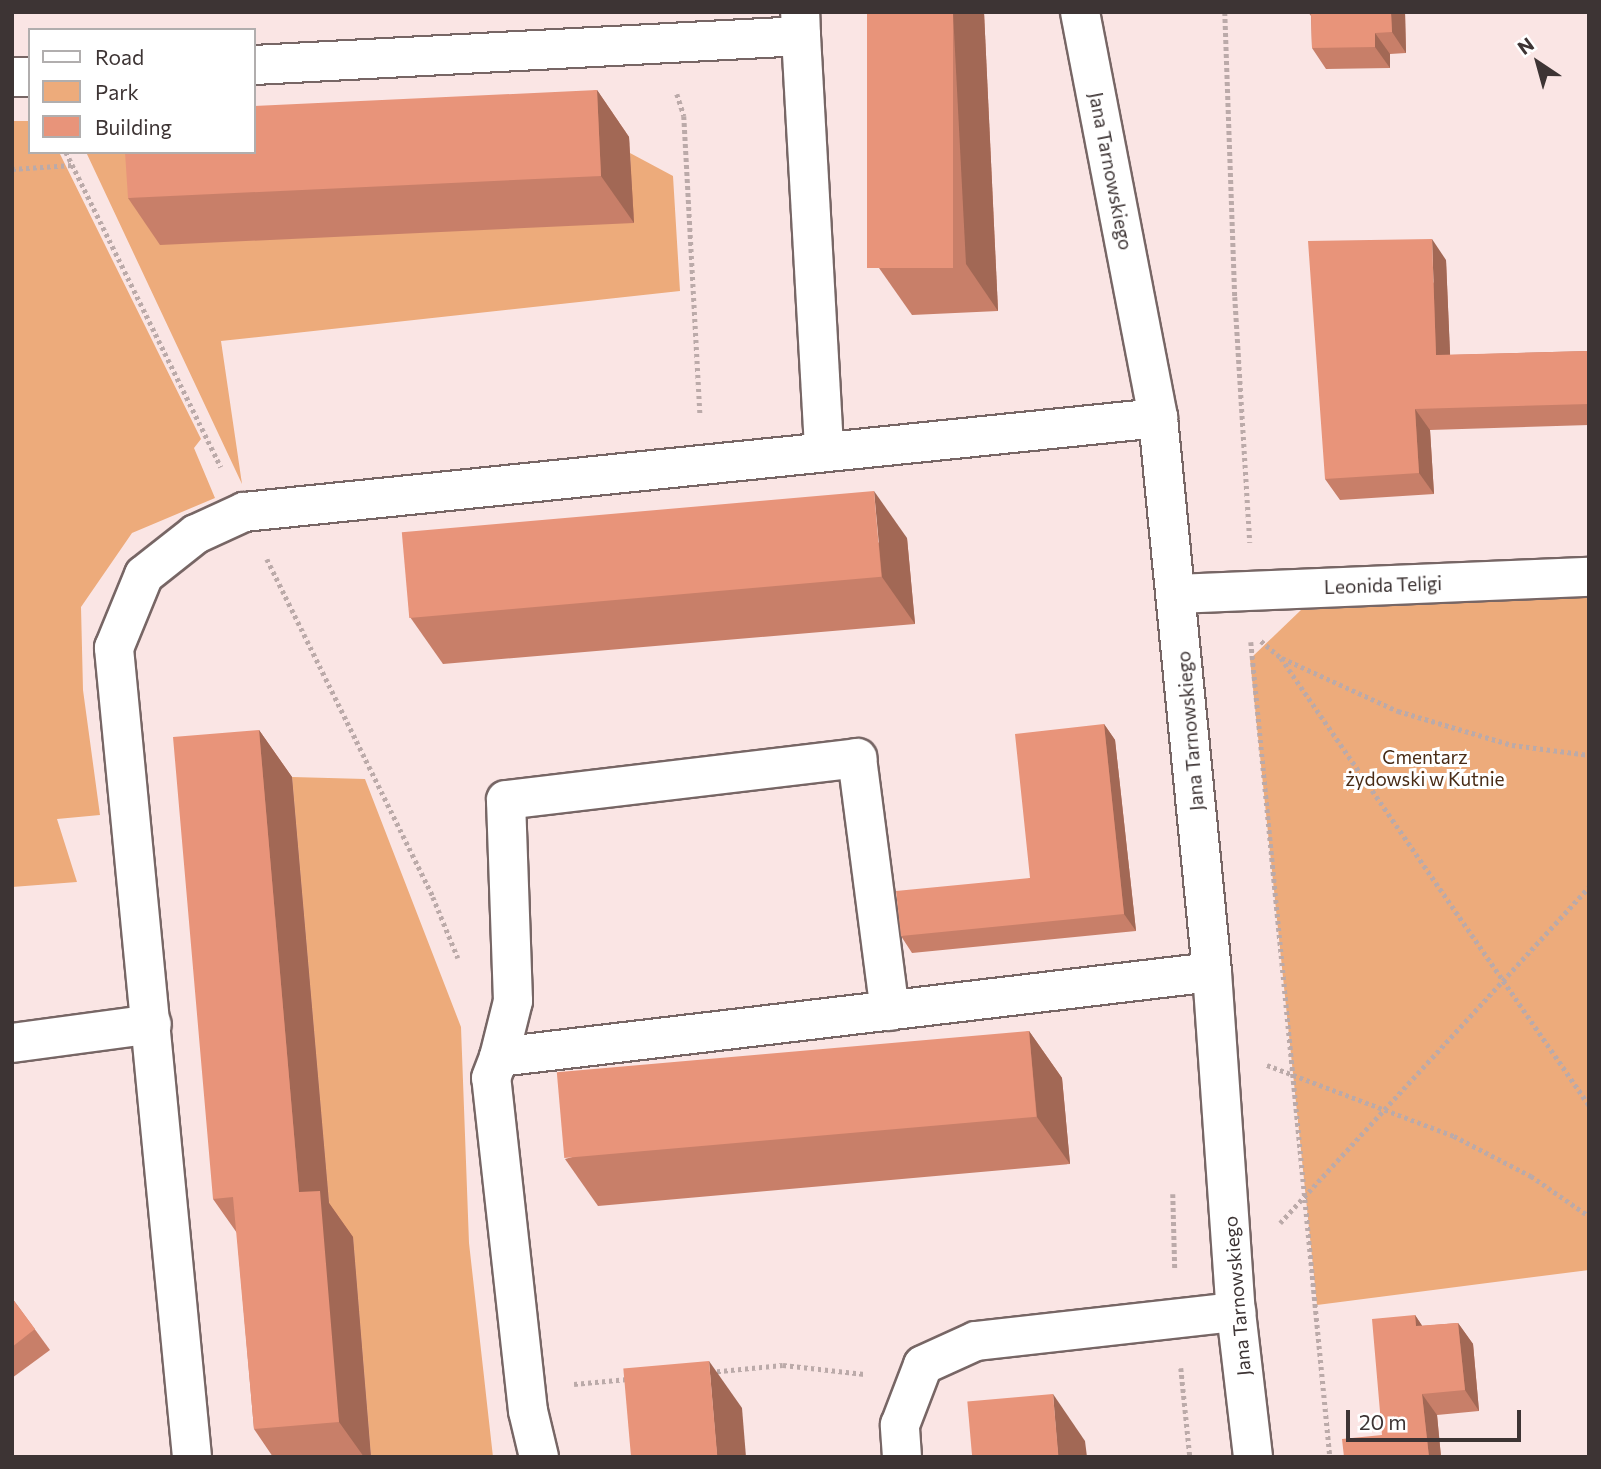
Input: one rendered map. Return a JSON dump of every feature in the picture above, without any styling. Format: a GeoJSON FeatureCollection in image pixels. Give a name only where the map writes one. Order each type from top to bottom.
{"type":"FeatureCollection","features":[{"type":"Feature","properties":{"kind":"street","name":"Jana Tarnowskiego"},"geometry":{"type":"LineString","coordinates":[[1080,12],[1158,418],[1212,972],[1236,1312],[1253,1457]]}},
{"type":"Feature","properties":{"kind":"street"},"geometry":{"type":"LineString","coordinates":[[256,65],[801,24],[824,450]]}},
{"type":"Feature","properties":{"kind":"street"},"geometry":{"type":"LineString","coordinates":[[192,1457],[114,649],[144,575],[196,534],[244,512],[824,450],[1158,418]]}},
{"type":"Feature","properties":{"kind":"street","name":"Leonida Teligi"},"geometry":{"type":"LineString","coordinates":[[1177,594],[1589,577]]}},
{"type":"Feature","properties":{"kind":"street"},"geometry":{"type":"LineString","coordinates":[[538,1457],[527,1411],[491,1078],[499,1058],[513,1001],[506,800],[857,758],[890,1011]]}},
{"type":"Feature","properties":{"kind":"street"},"geometry":{"type":"LineString","coordinates":[[499,1058],[1212,972]]}},
{"type":"Feature","properties":{"kind":"street"},"geometry":{"type":"LineString","coordinates":[[12,1043],[152,1024]]}},
{"type":"Feature","properties":{"kind":"street"},"geometry":{"type":"LineString","coordinates":[[902,1457],[900,1424],[923,1365],[975,1341],[1236,1312]]}},
{"type":"Feature","properties":{"kind":"path"},"geometry":{"type":"LineString","coordinates":[[1225,12],[1235,297],[1253,589]]}},
{"type":"Feature","properties":{"kind":"path"},"geometry":{"type":"LineString","coordinates":[[675,89],[684,116],[702,463]]}},
{"type":"Feature","properties":{"kind":"path"},"geometry":{"type":"LineString","coordinates":[[67,154],[433,897],[464,971]]}},
{"type":"Feature","properties":{"kind":"path"},"geometry":{"type":"LineString","coordinates":[[12,169],[72,165]]}},
{"type":"Feature","properties":{"kind":"path"},"geometry":{"type":"LineString","coordinates":[[1330,1457],[1249,632],[1281,658],[1398,711],[1512,745],[1589,755]]}},
{"type":"Feature","properties":{"kind":"path"},"geometry":{"type":"LineString","coordinates":[[1281,658],[1589,1105]]}},
{"type":"Feature","properties":{"kind":"path"},"geometry":{"type":"LineString","coordinates":[[1277,1227],[1504,983],[1589,887]]}},
{"type":"Feature","properties":{"kind":"path"},"geometry":{"type":"LineString","coordinates":[[1217,1047],[1454,1136],[1531,1176],[1589,1216]]}},
{"type":"Feature","properties":{"kind":"path"},"geometry":{"type":"LineString","coordinates":[[1176,1320],[1191,1457]]}},
{"type":"Feature","properties":{"kind":"path"},"geometry":{"type":"LineString","coordinates":[[703,1372],[783,1365],[896,1377],[916,1385]]}},
{"type":"Feature","properties":{"kind":"path"},"geometry":{"type":"LineString","coordinates":[[569,1385],[636,1379]]}},
{"type":"Feature","properties":{"kind":"green space"},"geometry":{"type":"Polygon","coordinates":[[[12,121],[28,121],[28,154],[60,154],[201,439],[194,448],[215,498],[132,533],[81,607],[83,690],[100,815],[57,819],[77,882],[12,887],[12,121]]]}},
{"type":"Feature","properties":{"kind":"green space"},"geometry":{"type":"Polygon","coordinates":[[[630,153],[673,176],[680,291],[221,341],[242,484],[87,154],[170,154],[633,223],[630,153]]]}},
{"type":"Feature","properties":{"kind":"green space","name":"Cmentarz żydowski w Kutnie"},"geometry":{"type":"Polygon","coordinates":[[[1589,596],[1589,1270],[1317,1305],[1250,659],[1301,610],[1589,596]]]}},
{"type":"Feature","properties":{"kind":"green space"},"geometry":{"type":"Polygon","coordinates":[[[292,777],[365,779],[461,1027],[469,1243],[493,1457],[371,1457],[353,1238],[332,1239],[292,777]]]}},
{"type":"Feature","properties":{"kind":"building"},"geometry":{"type":"Polygon","coordinates":[[[867,12],[953,12],[953,268],[867,268],[867,12]]]}},
{"type":"Feature","properties":{"kind":"building"},"geometry":{"type":"Polygon","coordinates":[[[1311,12],[1391,12],[1392,32],[1375,33],[1375,47],[1312,48],[1311,12]]]}},
{"type":"Feature","properties":{"kind":"building"},"geometry":{"type":"Polygon","coordinates":[[[597,90],[601,176],[128,198],[125,154],[256,154],[256,106],[597,90]]]}},
{"type":"Feature","properties":{"kind":"building"},"geometry":{"type":"Polygon","coordinates":[[[1432,239],[1436,355],[1589,351],[1589,404],[1415,409],[1419,473],[1325,479],[1308,241],[1432,239]]]}},
{"type":"Feature","properties":{"kind":"building"},"geometry":{"type":"Polygon","coordinates":[[[874,491],[881,577],[409,618],[402,532],[874,491]]]}},
{"type":"Feature","properties":{"kind":"building"},"geometry":{"type":"Polygon","coordinates":[[[1104,724],[1124,914],[901,936],[896,891],[1030,878],[1015,734],[1104,724]]]}},
{"type":"Feature","properties":{"kind":"building"},"geometry":{"type":"Polygon","coordinates":[[[259,730],[299,1192],[320,1191],[339,1422],[254,1429],[233,1197],[213,1199],[173,737],[259,730]]]}},
{"type":"Feature","properties":{"kind":"building"},"geometry":{"type":"Polygon","coordinates":[[[1029,1031],[1036,1117],[564,1158],[557,1072],[1029,1031]]]}},
{"type":"Feature","properties":{"kind":"building"},"geometry":{"type":"Polygon","coordinates":[[[12,1298],[35,1329],[12,1347],[12,1298]]]}},
{"type":"Feature","properties":{"kind":"building"},"geometry":{"type":"Polygon","coordinates":[[[1415,1315],[1416,1326],[1458,1323],[1465,1390],[1422,1394],[1429,1457],[1344,1457],[1342,1439],[1382,1435],[1372,1319],[1415,1315]]]}},
{"type":"Feature","properties":{"kind":"building"},"geometry":{"type":"Polygon","coordinates":[[[709,1361],[717,1457],[631,1457],[623,1368],[709,1361]]]}},
{"type":"Feature","properties":{"kind":"building"},"geometry":{"type":"Polygon","coordinates":[[[1053,1394],[1058,1457],[972,1457],[967,1401],[1053,1394]]]}}]}
